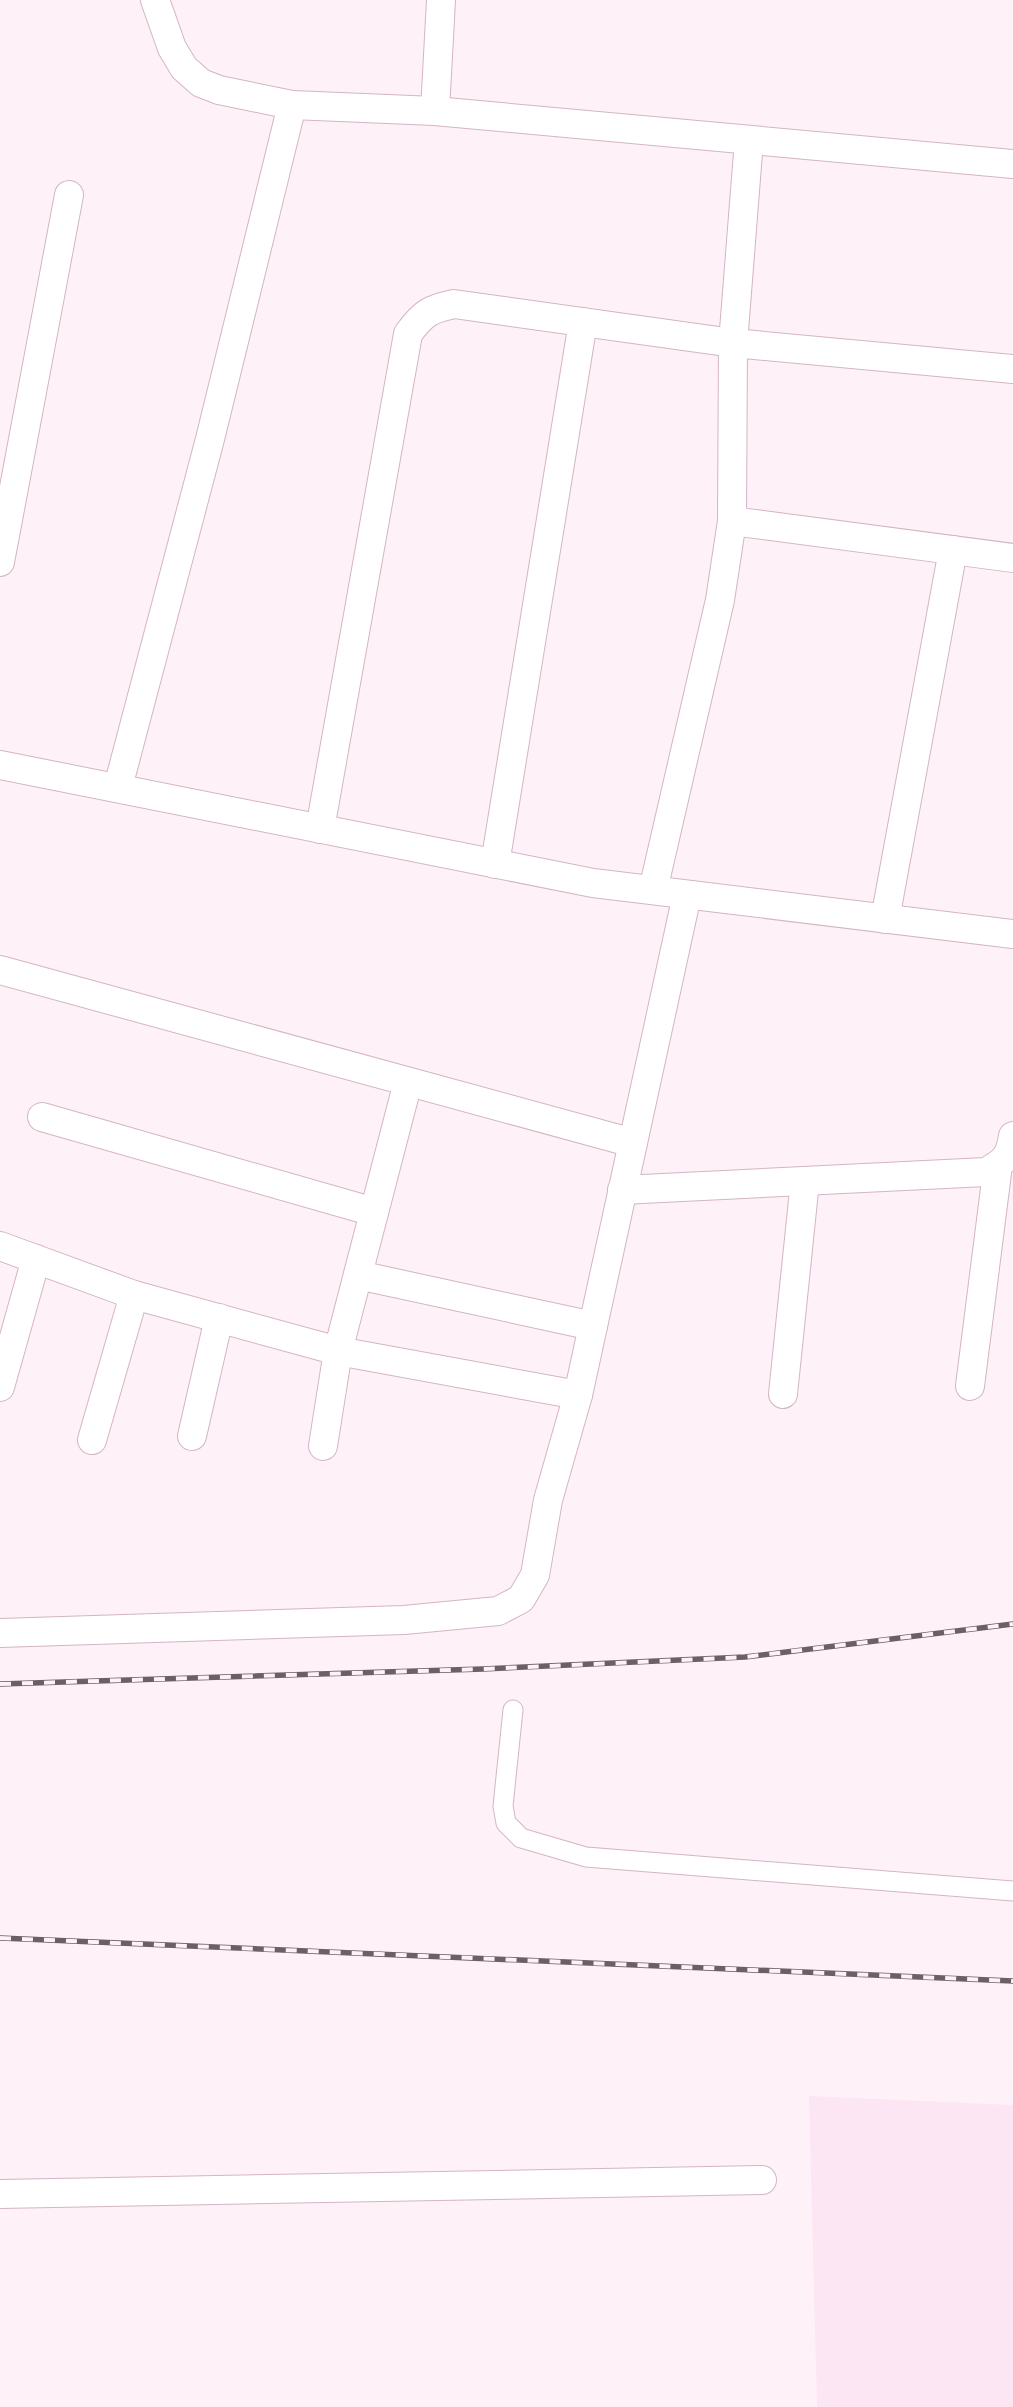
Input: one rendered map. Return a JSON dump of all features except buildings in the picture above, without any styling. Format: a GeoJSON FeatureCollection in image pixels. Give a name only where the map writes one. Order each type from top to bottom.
{"type":"FeatureCollection","features":[{"type":"Feature","properties":{"kind":"street"},"geometry":{"type":"LineString","coordinates":[[155,0],[172,48],[184,68],[201,82],[219,90],[292,105],[435,111],[1013,164]]}},
{"type":"Feature","properties":{"kind":"street"},"geometry":{"type":"LineString","coordinates":[[435,111],[442,0]]}},
{"type":"Feature","properties":{"kind":"street"},"geometry":{"type":"LineString","coordinates":[[118,787],[210,439],[292,105]]}},
{"type":"Feature","properties":{"kind":"street"},"geometry":{"type":"LineString","coordinates":[[653,890],[720,600],[732,521],[733,342],[749,140]]}},
{"type":"Feature","properties":{"kind":"street"},"geometry":{"type":"LineString","coordinates":[[0,562],[69,195]]}},
{"type":"Feature","properties":{"kind":"street"},"geometry":{"type":"LineString","coordinates":[[320,829],[408,334],[419,319],[432,308],[454,304],[733,342],[1013,369]]}},
{"type":"Feature","properties":{"kind":"street"},"geometry":{"type":"LineString","coordinates":[[494,864],[583,322]]}},
{"type":"Feature","properties":{"kind":"street"},"geometry":{"type":"LineString","coordinates":[[732,521],[1013,558]]}},
{"type":"Feature","properties":{"kind":"street"},"geometry":{"type":"LineString","coordinates":[[885,919],[953,550]]}},
{"type":"Feature","properties":{"kind":"street"},"geometry":{"type":"LineString","coordinates":[[0,765],[593,883],[1013,934]]}},
{"type":"Feature","properties":{"kind":"street"},"geometry":{"type":"LineString","coordinates":[[0,1633],[404,1620],[498,1611],[521,1598],[535,1575],[548,1500],[578,1395],[687,895]]}},
{"type":"Feature","properties":{"kind":"street"},"geometry":{"type":"LineString","coordinates":[[0,970],[633,1143]]}},
{"type":"Feature","properties":{"kind":"street"},"geometry":{"type":"LineString","coordinates":[[322,1446],[338,1351],[408,1082]]}},
{"type":"Feature","properties":{"kind":"street"},"geometry":{"type":"LineString","coordinates":[[42,1117],[374,1212]]}},
{"type":"Feature","properties":{"kind":"street"},"geometry":{"type":"LineString","coordinates":[[622,1190],[986,1172],[998,1165],[1010,1153],[1013,1136]]}},
{"type":"Feature","properties":{"kind":"street"},"geometry":{"type":"LineString","coordinates":[[970,1386],[998,1165]]}},
{"type":"Feature","properties":{"kind":"street"},"geometry":{"type":"LineString","coordinates":[[782,1394],[805,1181]]}},
{"type":"Feature","properties":{"kind":"street"},"geometry":{"type":"LineString","coordinates":[[0,1246],[134,1295],[338,1351],[578,1395]]}},
{"type":"Feature","properties":{"kind":"street"},"geometry":{"type":"LineString","coordinates":[[0,1388],[36,1259]]}},
{"type":"Feature","properties":{"kind":"street"},"geometry":{"type":"LineString","coordinates":[[358,1275],[593,1326]]}},
{"type":"Feature","properties":{"kind":"street"},"geometry":{"type":"LineString","coordinates":[[92,1440],[134,1295]]}},
{"type":"Feature","properties":{"kind":"street"},"geometry":{"type":"LineString","coordinates":[[192,1436],[219,1318]]}},
{"type":"Feature","properties":{"kind":"street"},"geometry":{"type":"LineString","coordinates":[[0,2194],[762,2180]]}},
{"type":"Feature","properties":{"kind":"lane"},"geometry":{"type":"LineString","coordinates":[[513,1710],[503,1806],[506,1823],[521,1838],[586,1857],[1013,1891]]}},
{"type":"Feature","properties":{"kind":"shaded area"},"geometry":{"type":"Polygon","coordinates":[[[809,2096],[1013,2105],[1013,2407],[817,2407],[809,2096]]]}},
{"type":"Feature","properties":{"kind":"railway"},"geometry":{"type":"LineString","coordinates":[[0,1684],[483,1669],[745,1657],[1013,1624]]}},
{"type":"Feature","properties":{"kind":"railway"},"geometry":{"type":"LineString","coordinates":[[0,1938],[1013,1981]]}}]}
